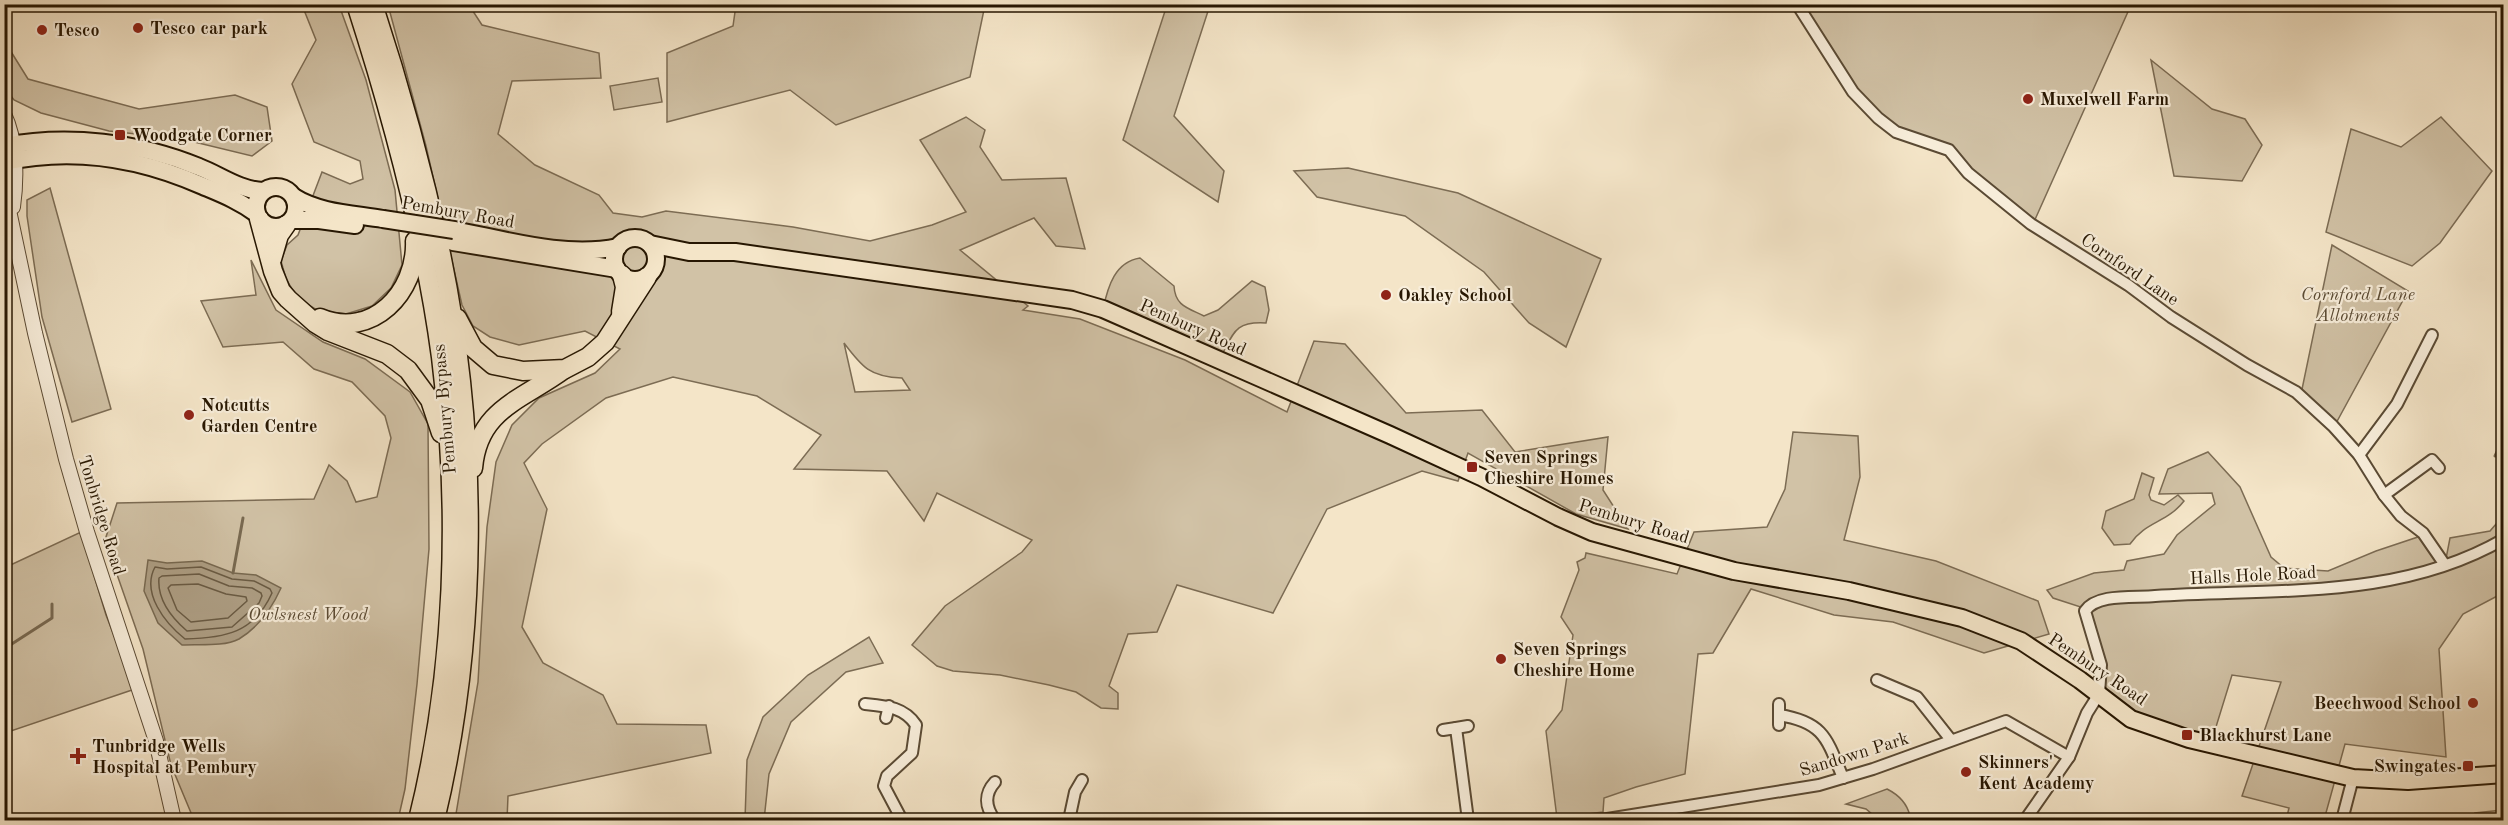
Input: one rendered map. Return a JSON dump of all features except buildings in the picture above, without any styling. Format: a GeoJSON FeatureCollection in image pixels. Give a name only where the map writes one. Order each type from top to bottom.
{"type":"FeatureCollection","features":[{"type":"Feature","properties":{"kind":"highway","name":"Pembury Bypass"},"geometry":{"type":"LineString","coordinates":[[356,4],[392,126],[423,254],[440,355],[450,463],[450,570],[447,626],[433,742],[418,820]]}},
{"type":"Feature","properties":{"kind":"highway","name":"Pembury Bypass"},"geometry":{"type":"LineString","coordinates":[[373,4],[411,132],[441,255],[462,402],[467,495],[467,570],[459,674],[449,747],[435,820]]}},
{"type":"Feature","properties":{"kind":"highway"},"geometry":{"type":"LineString","coordinates":[[304,314],[330,322],[356,323],[374,317],[391,304],[405,288],[411,276],[415,250],[413,210]]}},
{"type":"Feature","properties":{"kind":"highway"},"geometry":{"type":"LineString","coordinates":[[258,216],[266,248],[272,259]]}},
{"type":"Feature","properties":{"kind":"highway"},"geometry":{"type":"LineString","coordinates":[[289,223],[279,235],[272,259],[273,271],[281,291],[293,306],[328,331],[387,354],[408,370],[430,400],[450,463]]}},
{"type":"Feature","properties":{"kind":"highway"},"geometry":{"type":"LineString","coordinates":[[619,272],[625,287],[620,320]]}},
{"type":"Feature","properties":{"kind":"highway"},"geometry":{"type":"LineString","coordinates":[[467,495],[474,453],[490,421],[506,405],[596,350],[620,320],[651,272]]}},
{"type":"Feature","properties":{"kind":"highway"},"geometry":{"type":"LineString","coordinates":[[448,301],[473,348],[493,365],[523,371],[565,369]]}},
{"type":"Feature","properties":{"kind":"main road"},"geometry":{"type":"LineString","coordinates":[[9,153],[72,141],[116,144],[143,149],[199,166],[244,188],[263,191]]}},
{"type":"Feature","properties":{"kind":"main road"},"geometry":{"type":"LineString","coordinates":[[9,153],[32,157],[69,156],[129,160],[191,180],[237,201],[272,227],[289,223],[297,209],[294,196],[274,186],[263,191],[256,201],[258,216]]}},
{"type":"Feature","properties":{"kind":"main road","name":"Pembury Road"},"geometry":{"type":"LineString","coordinates":[[294,196],[304,203],[383,224],[454,236],[587,251],[618,247]]}},
{"type":"Feature","properties":{"kind":"main road","name":"Pembury Road"},"geometry":{"type":"LineString","coordinates":[[289,223],[319,220],[383,224]]}},
{"type":"Feature","properties":{"kind":"main road","name":"Pembury Road"},"geometry":{"type":"LineString","coordinates":[[454,236],[619,272]]}},
{"type":"Feature","properties":{"kind":"main road"},"geometry":{"type":"LineString","coordinates":[[637,238],[650,244],[656,255],[651,272],[634,280],[619,272],[614,258],[618,247],[630,239],[637,238]]}},
{"type":"Feature","properties":{"kind":"main road","name":"Pembury Road"},"geometry":{"type":"LineString","coordinates":[[650,244],[689,252],[735,252],[1087,303],[1390,435],[1592,532],[1734,571],[1849,591],[1962,618],[2021,641],[2131,718],[2189,739],[2354,778],[2408,781],[2504,774]]}},
{"type":"Feature","properties":{"kind":"main road","name":"Pembury Road"},"geometry":{"type":"LineString","coordinates":[[651,272],[689,252]]}},
{"type":"Feature","properties":{"kind":"street","name":"Cornford Lane"},"geometry":{"type":"LineString","coordinates":[[1797,4],[1853,92],[1878,118],[1896,132],[1949,150],[1968,173],[2031,225],[2128,285],[2171,317],[2247,365],[2296,392],[2333,426],[2359,455],[2401,516],[2423,533],[2445,565]]}},
{"type":"Feature","properties":{"kind":"street","name":"Tonbridge Road"},"geometry":{"type":"LineString","coordinates":[[4,114],[16,184],[12,215]]}},
{"type":"Feature","properties":{"kind":"street","name":"Tonbridge Road"},"geometry":{"type":"LineString","coordinates":[[4,187],[12,215],[33,324],[66,459],[87,532],[156,741],[174,820]]}},
{"type":"Feature","properties":{"kind":"street"},"geometry":{"type":"LineString","coordinates":[[2359,455],[2397,405],[2432,335]]}},
{"type":"Feature","properties":{"kind":"street"},"geometry":{"type":"LineString","coordinates":[[2385,495],[2432,460],[2439,468]]}},
{"type":"Feature","properties":{"kind":"street","name":"Halls Hole Road"},"geometry":{"type":"LineString","coordinates":[[2099,694],[2101,665],[2085,611],[2096,602],[2178,594],[2273,593],[2381,583],[2445,565],[2481,552],[2504,539]]}},
{"type":"Feature","properties":{"kind":"street"},"geometry":{"type":"LineString","coordinates":[[1877,680],[1917,697],[1951,740]]}},
{"type":"Feature","properties":{"kind":"street"},"geometry":{"type":"LineString","coordinates":[[2025,820],[2069,757],[2086,713],[2099,694]]}},
{"type":"Feature","properties":{"kind":"street"},"geometry":{"type":"LineString","coordinates":[[865,704],[889,706],[908,713],[916,725],[912,753],[887,776],[884,786],[903,820]]}},
{"type":"Feature","properties":{"kind":"street"},"geometry":{"type":"LineString","coordinates":[[886,718],[889,706]]}},
{"type":"Feature","properties":{"kind":"street"},"geometry":{"type":"LineString","coordinates":[[1779,715],[1797,718],[1811,724],[1820,732],[1828,742],[1843,778]]}},
{"type":"Feature","properties":{"kind":"street","name":"Sandown Park"},"geometry":{"type":"LineString","coordinates":[[1601,820],[1819,785],[2006,721],[2069,757]]}},
{"type":"Feature","properties":{"kind":"street"},"geometry":{"type":"LineString","coordinates":[[1443,730],[1468,726]]}},
{"type":"Feature","properties":{"kind":"street"},"geometry":{"type":"LineString","coordinates":[[1456,728],[1468,820]]}},
{"type":"Feature","properties":{"kind":"street"},"geometry":{"type":"LineString","coordinates":[[2342,820],[2354,778]]}},
{"type":"Feature","properties":{"kind":"street"},"geometry":{"type":"LineString","coordinates":[[1069,820],[1075,792],[1082,780]]}},
{"type":"Feature","properties":{"kind":"street"},"geometry":{"type":"LineString","coordinates":[[995,782],[988,789],[987,802],[990,814],[995,820]]}},
{"type":"Feature","properties":{"kind":"green space"},"geometry":{"type":"Polygon","coordinates":[[[736,4],[985,5],[970,77],[836,125],[790,90],[667,122],[667,53],[733,26],[736,4]]]}},
{"type":"Feature","properties":{"kind":"green space"},"geometry":{"type":"Polygon","coordinates":[[[302,5],[339,5],[366,80],[395,190],[402,265],[391,288],[372,306],[346,314],[317,310],[298,299],[286,279],[281,261],[287,245],[298,235],[322,172],[350,184],[363,179],[360,161],[314,142],[292,84],[316,40],[302,5]]]}},
{"type":"Feature","properties":{"kind":"green space"},"geometry":{"type":"Polygon","coordinates":[[[388,5],[469,5],[482,25],[599,53],[601,78],[512,81],[498,134],[535,165],[599,195],[613,213],[642,217],[666,211],[793,227],[870,241],[932,225],[966,212],[920,140],[966,117],[985,130],[980,147],[1002,180],[1066,178],[1085,249],[1056,246],[1034,218],[960,250],[1028,306],[1023,310],[1080,319],[1185,360],[1287,412],[1314,341],[1345,344],[1406,413],[1482,410],[1515,452],[1608,437],[1603,490],[1628,529],[1576,514],[1468,453],[1458,481],[1422,471],[1327,509],[1273,613],[1177,585],[1157,632],[1128,634],[1109,686],[1118,693],[1118,709],[1101,708],[1076,692],[1049,685],[1000,675],[953,671],[937,666],[912,645],[945,606],[1022,552],[1032,540],[937,493],[924,521],[887,471],[794,469],[821,435],[757,396],[673,377],[606,398],[542,444],[524,463],[547,509],[522,627],[543,663],[603,695],[617,724],[706,725],[711,753],[508,796],[507,820],[455,820],[478,682],[487,527],[496,462],[512,425],[539,398],[595,373],[620,349],[585,331],[519,345],[490,337],[473,326],[462,305],[426,146],[388,5]],[[844,343],[855,392],[910,390],[902,378],[874,373],[844,343]]]}},
{"type":"Feature","properties":{"kind":"green space"},"geometry":{"type":"Polygon","coordinates":[[[1167,5],[1210,5],[1174,116],[1224,171],[1218,202],[1123,140],[1167,5]]]}},
{"type":"Feature","properties":{"kind":"green space"},"geometry":{"type":"Polygon","coordinates":[[[1797,5],[2131,5],[2033,224],[1949,150],[1878,118],[1797,5]]]}},
{"type":"Feature","properties":{"kind":"green space"},"geometry":{"type":"Polygon","coordinates":[[[5,42],[28,79],[139,109],[235,95],[267,107],[272,141],[252,156],[182,139],[109,131],[41,113],[14,100],[5,88],[5,42]]]}},
{"type":"Feature","properties":{"kind":"green space"},"geometry":{"type":"Polygon","coordinates":[[[2151,60],[2212,109],[2245,119],[2262,145],[2242,181],[2174,176],[2151,60]]]}},
{"type":"Feature","properties":{"kind":"green space"},"geometry":{"type":"Polygon","coordinates":[[[658,78],[662,102],[614,110],[610,86],[658,78]]]}},
{"type":"Feature","properties":{"kind":"green space"},"geometry":{"type":"Polygon","coordinates":[[[2441,117],[2492,171],[2440,243],[2412,266],[2326,232],[2351,129],[2401,147],[2441,117]]]}},
{"type":"Feature","properties":{"kind":"green space"},"geometry":{"type":"Polygon","coordinates":[[[1348,168],[1458,193],[1601,259],[1566,347],[1529,323],[1484,272],[1405,216],[1317,197],[1294,171],[1348,168]]]}},
{"type":"Feature","properties":{"kind":"green space"},"geometry":{"type":"Polygon","coordinates":[[[50,188],[111,409],[72,422],[42,317],[27,216],[27,200],[50,188]]]}},
{"type":"Feature","properties":{"kind":"green space","name":"Cornford Lane Allotments"},"geometry":{"type":"Polygon","coordinates":[[[2332,245],[2408,291],[2335,425],[2301,394],[2332,245]]]}},
{"type":"Feature","properties":{"kind":"green space"},"geometry":{"type":"Polygon","coordinates":[[[1140,258],[1174,286],[1177,298],[1183,306],[1204,316],[1218,310],[1252,281],[1265,287],[1269,310],[1266,323],[1247,324],[1241,327],[1232,336],[1219,360],[1103,309],[1114,276],[1124,264],[1140,258]]]}},
{"type":"Feature","properties":{"kind":"green space","name":"Owlsnest Wood"},"geometry":{"type":"Polygon","coordinates":[[[251,260],[276,310],[323,342],[365,359],[410,392],[428,424],[429,549],[405,789],[398,820],[194,820],[171,765],[143,649],[105,540],[117,503],[314,499],[329,465],[347,481],[356,502],[377,497],[391,438],[385,416],[352,382],[314,369],[283,342],[223,347],[201,301],[256,295],[251,260]]]}},
{"type":"Feature","properties":{"kind":"green space"},"geometry":{"type":"Polygon","coordinates":[[[1793,432],[1858,436],[1860,477],[1844,540],[1936,561],[2038,601],[2049,634],[1984,653],[1893,622],[1834,615],[1751,589],[1713,653],[1698,654],[1685,774],[1604,798],[1603,812],[1557,818],[1546,731],[1562,710],[1573,635],[1561,617],[1579,570],[1577,562],[1585,558],[1586,553],[1677,574],[1694,532],[1767,527],[1785,489],[1793,432]]]}},
{"type":"Feature","properties":{"kind":"green space"},"geometry":{"type":"Polygon","coordinates":[[[2208,452],[2240,487],[2271,557],[2284,568],[2328,571],[2376,551],[2424,535],[2445,564],[2450,538],[2490,531],[2503,516],[2503,593],[2463,614],[2439,649],[2446,757],[2345,744],[2324,820],[2286,820],[2289,808],[2242,796],[2281,682],[2232,675],[2211,743],[2152,724],[2106,698],[2087,609],[2053,598],[2047,590],[2094,573],[2124,570],[2127,561],[2164,554],[2177,535],[2215,504],[2212,493],[2159,494],[2168,469],[2208,452]]]}},
{"type":"Feature","properties":{"kind":"green space"},"geometry":{"type":"Polygon","coordinates":[[[2142,473],[2154,478],[2149,495],[2151,500],[2164,505],[2178,495],[2184,501],[2171,514],[2136,536],[2130,544],[2114,545],[2102,528],[2106,511],[2134,499],[2142,473]]]}},
{"type":"Feature","properties":{"kind":"green space"},"geometry":{"type":"Polygon","coordinates":[[[81,532],[106,615],[135,689],[5,733],[4,568],[81,532]]]}},
{"type":"Feature","properties":{"kind":"green space"},"geometry":{"type":"Polygon","coordinates":[[[869,637],[883,663],[846,672],[791,722],[769,774],[764,820],[745,820],[747,760],[763,717],[808,675],[869,637]]]}},
{"type":"Feature","properties":{"kind":"green space"},"geometry":{"type":"Polygon","coordinates":[[[1887,789],[1905,803],[1910,816],[1907,820],[1879,820],[1866,809],[1846,804],[1887,789]]]}},
{"type":"Feature","properties":{"kind":"green space"},"geometry":{"type":"Polygon","coordinates":[[[2502,810],[2503,820],[2476,820],[2475,813],[2502,810]]]}},
{"type":"Feature","properties":{"kind":"water"},"geometry":{"type":"Polygon","coordinates":[[[148,560],[167,563],[202,561],[233,573],[256,575],[281,588],[264,616],[253,629],[239,639],[219,644],[182,645],[158,623],[144,591],[148,560]]]}},
{"type":"Feature","properties":{"kind":"waterway"},"geometry":{"type":"LineString","coordinates":[[2495,456],[2504,438]]}},
{"type":"Feature","properties":{"kind":"waterway"},"geometry":{"type":"LineString","coordinates":[[233,573],[243,518]]}},
{"type":"Feature","properties":{"kind":"waterway"},"geometry":{"type":"LineString","coordinates":[[4,649],[52,618],[52,604]]}},
{"type":"Feature","properties":{"kind":"place","name":"Tesco car park"},"geometry":{"type":"Point","coordinates":[138,28]}},
{"type":"Feature","properties":{"kind":"place","name":"Tesco"},"geometry":{"type":"Point","coordinates":[42,30]}},
{"type":"Feature","properties":{"kind":"place","name":"Muxelwell Farm"},"geometry":{"type":"Point","coordinates":[2028,99]}},
{"type":"Feature","properties":{"kind":"place","name":"Woodgate Corner"},"geometry":{"type":"Point","coordinates":[120,135]}},
{"type":"Feature","properties":{"kind":"place","name":"Oakley School"},"geometry":{"type":"Point","coordinates":[1386,295]}},
{"type":"Feature","properties":{"kind":"place","name":"Notcutts Garden Centre"},"geometry":{"type":"Point","coordinates":[189,415]}},
{"type":"Feature","properties":{"kind":"place","name":"Seven Springs Cheshire Homes"},"geometry":{"type":"Point","coordinates":[1472,467]}},
{"type":"Feature","properties":{"kind":"place","name":"Seven Springs Cheshire Home"},"geometry":{"type":"Point","coordinates":[1501,659]}},
{"type":"Feature","properties":{"kind":"place","name":"Beechwood School"},"geometry":{"type":"Point","coordinates":[2473,703]}},
{"type":"Feature","properties":{"kind":"place","name":"Blackhurst Lane"},"geometry":{"type":"Point","coordinates":[2187,735]}},
{"type":"Feature","properties":{"kind":"place","name":"Tunbridge Wells Hospital at Pembury"},"geometry":{"type":"Point","coordinates":[78,756]}},
{"type":"Feature","properties":{"kind":"place","name":"Swingates"},"geometry":{"type":"Point","coordinates":[2468,766]}},
{"type":"Feature","properties":{"kind":"place","name":"Skinners' Kent Academy"},"geometry":{"type":"Point","coordinates":[1966,772]}}]}
